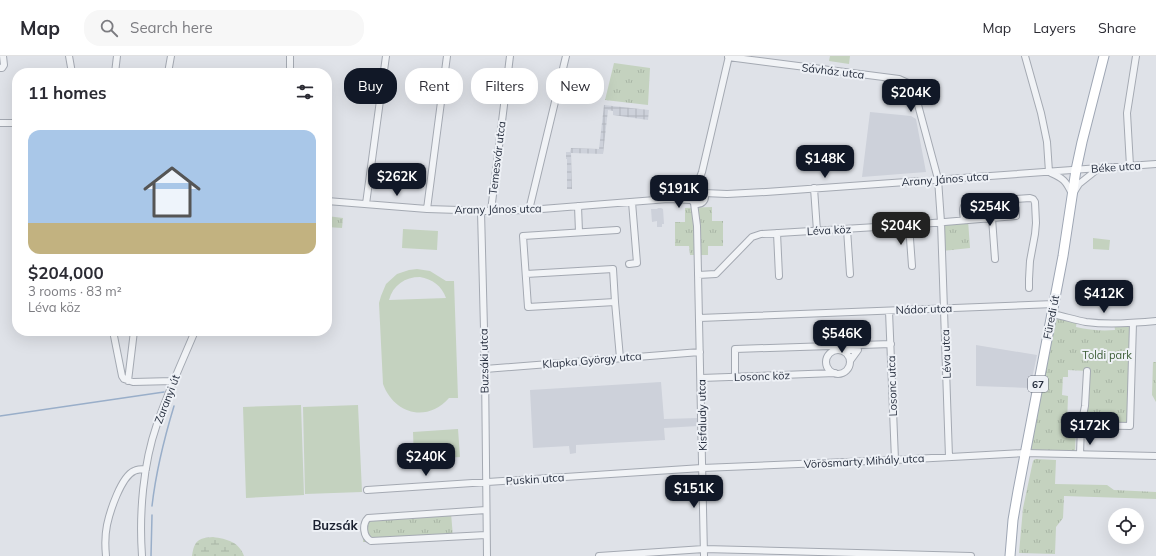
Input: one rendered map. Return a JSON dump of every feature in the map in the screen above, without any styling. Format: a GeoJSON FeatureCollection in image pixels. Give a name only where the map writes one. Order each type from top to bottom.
{"type":"FeatureCollection","features":[{"type":"Feature","properties":{"kind":"main road","name":"Füredi út"},"geometry":{"type":"LineString","coordinates":[[1010,556],[1014,512],[1063,256],[1076,170],[1104,56]]}},
{"type":"Feature","properties":{"kind":"street"},"geometry":{"type":"LineString","coordinates":[[0,68],[4,65],[3,56]]}},
{"type":"Feature","properties":{"kind":"street"},"geometry":{"type":"LineString","coordinates":[[69,56],[71,68]]}},
{"type":"Feature","properties":{"kind":"street"},"geometry":{"type":"LineString","coordinates":[[116,68],[117,56]]}},
{"type":"Feature","properties":{"kind":"street"},"geometry":{"type":"LineString","coordinates":[[169,68],[171,56]]}},
{"type":"Feature","properties":{"kind":"street"},"geometry":{"type":"LineString","coordinates":[[290,56],[290,68]]}},
{"type":"Feature","properties":{"kind":"street"},"geometry":{"type":"LineString","coordinates":[[366,204],[386,56]]}},
{"type":"Feature","properties":{"kind":"street"},"geometry":{"type":"LineString","coordinates":[[427,208],[447,56]]}},
{"type":"Feature","properties":{"kind":"street","name":"Temesvár utca"},"geometry":{"type":"LineString","coordinates":[[491,211],[510,56]]}},
{"type":"Feature","properties":{"kind":"street"},"geometry":{"type":"LineString","coordinates":[[529,210],[566,56]]}},
{"type":"Feature","properties":{"kind":"street"},"geometry":{"type":"LineString","coordinates":[[1025,56],[1041,113],[1047,142],[1049,172],[1062,178],[1068,185],[1072,194]]}},
{"type":"Feature","properties":{"kind":"street"},"geometry":{"type":"LineString","coordinates":[[1130,166],[1127,113],[1136,56]]}},
{"type":"Feature","properties":{"kind":"street","name":"Sávház utca"},"geometry":{"type":"LineString","coordinates":[[728,57],[899,79],[908,83],[914,90],[938,179]]}},
{"type":"Feature","properties":{"kind":"street","name":"Kisfaludy utca"},"geometry":{"type":"LineString","coordinates":[[704,556],[697,226],[698,197],[702,172],[728,57]]}},
{"type":"Feature","properties":{"kind":"street"},"geometry":{"type":"LineString","coordinates":[[0,123],[12,123]]}},
{"type":"Feature","properties":{"kind":"street","name":"Béke utca"},"geometry":{"type":"LineString","coordinates":[[1076,170],[1156,164]]}},
{"type":"Feature","properties":{"kind":"street"},"geometry":{"type":"LineString","coordinates":[[1072,194],[1079,184],[1099,168]]}},
{"type":"Feature","properties":{"kind":"street","name":"Arany János utca"},"geometry":{"type":"LineString","coordinates":[[332,201],[481,211],[529,210],[727,194],[1076,170]]}},
{"type":"Feature","properties":{"kind":"street","name":"Léva utca"},"geometry":{"type":"LineString","coordinates":[[938,179],[945,309],[949,457]]}},
{"type":"Feature","properties":{"kind":"street"},"geometry":{"type":"LineString","coordinates":[[814,188],[817,230]]}},
{"type":"Feature","properties":{"kind":"street"},"geometry":{"type":"LineString","coordinates":[[964,220],[962,209],[965,203],[1033,199],[1035,202],[1036,223],[1034,245],[1030,261],[1029,288]]}},
{"type":"Feature","properties":{"kind":"street"},"geometry":{"type":"LineString","coordinates":[[628,264],[637,263],[632,202]]}},
{"type":"Feature","properties":{"kind":"street"},"geometry":{"type":"LineString","coordinates":[[578,206],[579,232]]}},
{"type":"Feature","properties":{"kind":"street","name":"Léva köz"},"geometry":{"type":"LineString","coordinates":[[698,275],[716,274],[752,237],[761,234],[909,225],[1016,216],[1016,209]]}},
{"type":"Feature","properties":{"kind":"street","name":"Buzsáki utca"},"geometry":{"type":"LineString","coordinates":[[481,211],[485,369],[487,556]]}},
{"type":"Feature","properties":{"kind":"street"},"geometry":{"type":"LineString","coordinates":[[992,218],[995,259]]}},
{"type":"Feature","properties":{"kind":"street"},"geometry":{"type":"LineString","coordinates":[[909,225],[912,266]]}},
{"type":"Feature","properties":{"kind":"street"},"geometry":{"type":"LineString","coordinates":[[848,229],[850,274]]}},
{"type":"Feature","properties":{"kind":"street"},"geometry":{"type":"LineString","coordinates":[[615,302],[528,307],[523,236],[617,230]]}},
{"type":"Feature","properties":{"kind":"street"},"geometry":{"type":"LineString","coordinates":[[777,233],[779,276]]}},
{"type":"Feature","properties":{"kind":"street"},"geometry":{"type":"LineString","coordinates":[[526,274],[613,269],[620,358]]}},
{"type":"Feature","properties":{"kind":"street","name":"Nádor utca"},"geometry":{"type":"LineString","coordinates":[[699,318],[1054,304]]}},
{"type":"Feature","properties":{"kind":"street","name":"Losonc utca"},"geometry":{"type":"LineString","coordinates":[[889,311],[895,460]]}},
{"type":"Feature","properties":{"kind":"street"},"geometry":{"type":"LineString","coordinates":[[1052,314],[1087,322],[1101,323],[1156,321]]}},
{"type":"Feature","properties":{"kind":"street"},"geometry":{"type":"LineString","coordinates":[[1081,424],[1130,426],[1133,322]]}},
{"type":"Feature","properties":{"kind":"street"},"geometry":{"type":"LineString","coordinates":[[114,336],[122,376],[124,379],[133,382],[174,381]]}},
{"type":"Feature","properties":{"kind":"street"},"geometry":{"type":"LineString","coordinates":[[128,381],[133,336]]}},
{"type":"Feature","properties":{"kind":"street","name":"Zaranyi út"},"geometry":{"type":"LineString","coordinates":[[142,556],[142,501],[146,469],[157,425],[194,336]]}},
{"type":"Feature","properties":{"kind":"street"},"geometry":{"type":"LineString","coordinates":[[827,358],[832,352],[838,350],[891,344]]}},
{"type":"Feature","properties":{"kind":"street"},"geometry":{"type":"LineString","coordinates":[[735,377],[735,349],[859,347]]}},
{"type":"Feature","properties":{"kind":"street"},"geometry":{"type":"LineString","coordinates":[[827,365],[831,371],[835,373],[842,373],[846,371],[850,361],[859,347]]}},
{"type":"Feature","properties":{"kind":"street"},"geometry":{"type":"LineString","coordinates":[[827,348],[838,350],[847,354],[850,361]]}},
{"type":"Feature","properties":{"kind":"street"},"geometry":{"type":"LineString","coordinates":[[822,374],[827,365],[827,348]]}},
{"type":"Feature","properties":{"kind":"street","name":"Klapka György utca"},"geometry":{"type":"LineString","coordinates":[[485,369],[700,352]]}},
{"type":"Feature","properties":{"kind":"street"},"geometry":{"type":"LineString","coordinates":[[1080,454],[1081,424],[1085,406],[1087,371]]}},
{"type":"Feature","properties":{"kind":"street","name":"Losonc köz"},"geometry":{"type":"LineString","coordinates":[[701,378],[835,373]]}},
{"type":"Feature","properties":{"kind":"street","name":"Vörösmarty Mihály utca"},"geometry":{"type":"LineString","coordinates":[[702,468],[1025,453],[1156,456]]}},
{"type":"Feature","properties":{"kind":"street","name":"Puskin utca"},"geometry":{"type":"LineString","coordinates":[[367,490],[702,468]]}},
{"type":"Feature","properties":{"kind":"street"},"geometry":{"type":"LineString","coordinates":[[106,556],[105,539],[107,525],[120,489],[124,481],[134,471],[146,469]]}},
{"type":"Feature","properties":{"kind":"street"},"geometry":{"type":"LineString","coordinates":[[486,510],[368,518],[365,521],[364,526],[366,539],[371,541],[486,535]]}},
{"type":"Feature","properties":{"kind":"street"},"geometry":{"type":"LineString","coordinates":[[598,556],[704,549],[971,556]]}},
{"type":"Feature","properties":{"kind":"shaded area"},"geometry":{"type":"Polygon","coordinates":[[[604,105],[649,110],[648,120],[613,115],[613,111],[608,110],[603,154],[571,153],[572,189],[567,189],[566,152],[570,152],[571,148],[599,149],[604,105]]]}},
{"type":"Feature","properties":{"kind":"shaded area"},"geometry":{"type":"Polygon","coordinates":[[[870,112],[911,116],[916,119],[926,172],[862,177],[870,112]]]}},
{"type":"Feature","properties":{"kind":"shaded area"},"geometry":{"type":"Polygon","coordinates":[[[651,209],[663,209],[664,224],[662,224],[662,227],[657,227],[657,221],[652,222],[651,209]]]}},
{"type":"Feature","properties":{"kind":"shaded area"},"geometry":{"type":"Polygon","coordinates":[[[976,345],[1037,355],[1030,388],[976,386],[976,345]]]}},
{"type":"Feature","properties":{"kind":"shaded area"},"geometry":{"type":"Polygon","coordinates":[[[661,382],[664,419],[697,418],[698,426],[664,428],[665,440],[576,445],[576,453],[570,454],[569,446],[533,448],[530,390],[661,382]]]}},
{"type":"Feature","properties":{"kind":"green space"},"geometry":{"type":"Polygon","coordinates":[[[830,56],[850,56],[849,64],[829,61],[830,56]]]}},
{"type":"Feature","properties":{"kind":"green space"},"geometry":{"type":"Polygon","coordinates":[[[614,63],[650,68],[648,105],[605,100],[614,63]]]}},
{"type":"Feature","properties":{"kind":"green space"},"geometry":{"type":"Polygon","coordinates":[[[712,207],[712,221],[723,221],[723,246],[708,246],[708,255],[690,255],[689,246],[675,246],[675,222],[685,222],[685,208],[712,207]]]}},
{"type":"Feature","properties":{"kind":"green space"},"geometry":{"type":"Polygon","coordinates":[[[332,217],[343,218],[342,228],[332,227],[332,217]]]}},
{"type":"Feature","properties":{"kind":"green space"},"geometry":{"type":"Polygon","coordinates":[[[968,220],[970,248],[942,251],[941,222],[968,220]]]}},
{"type":"Feature","properties":{"kind":"green space"},"geometry":{"type":"Polygon","coordinates":[[[403,229],[438,231],[437,250],[402,248],[403,229]]]}},
{"type":"Feature","properties":{"kind":"green space"},"geometry":{"type":"Polygon","coordinates":[[[1093,238],[1110,240],[1109,250],[1093,249],[1093,238]]]}},
{"type":"Feature","properties":{"kind":"green space"},"geometry":{"type":"Polygon","coordinates":[[[417,269],[430,271],[446,281],[454,281],[458,398],[449,398],[440,406],[431,411],[412,412],[403,408],[388,394],[383,384],[379,303],[386,284],[397,274],[417,269]],[[409,278],[400,283],[393,290],[389,300],[446,298],[442,290],[436,284],[424,278],[409,278]]]}},
{"type":"Feature","properties":{"kind":"green space","name":"Toldi park"},"geometry":{"type":"Polygon","coordinates":[[[1052,314],[1077,320],[1076,327],[1090,330],[1115,330],[1114,323],[1133,323],[1130,426],[1081,425],[1087,371],[1068,370],[1068,377],[1063,377],[1062,395],[1068,396],[1067,424],[1076,425],[1075,454],[1025,453],[1052,314]]]}},
{"type":"Feature","properties":{"kind":"green space"},"geometry":{"type":"Polygon","coordinates":[[[1153,362],[1156,362],[1156,402],[1152,395],[1153,362]]]}},
{"type":"Feature","properties":{"kind":"green space"},"geometry":{"type":"Polygon","coordinates":[[[301,405],[304,495],[246,498],[243,407],[301,405]]]}},
{"type":"Feature","properties":{"kind":"green space"},"geometry":{"type":"Polygon","coordinates":[[[358,405],[362,492],[305,494],[303,407],[358,405]]]}},
{"type":"Feature","properties":{"kind":"green space"},"geometry":{"type":"Polygon","coordinates":[[[458,429],[460,457],[414,460],[413,432],[458,429]]]}},
{"type":"Feature","properties":{"kind":"green space"},"geometry":{"type":"Polygon","coordinates":[[[1035,459],[1056,460],[1055,484],[1107,485],[1114,490],[1156,492],[1156,499],[1064,496],[1063,518],[1056,527],[1055,554],[1019,553],[1023,508],[1033,461],[1035,459]]]}},
{"type":"Feature","properties":{"kind":"green space"},"geometry":{"type":"Polygon","coordinates":[[[451,513],[453,537],[363,542],[363,518],[451,513]]]}},
{"type":"Feature","properties":{"kind":"green space"},"geometry":{"type":"Polygon","coordinates":[[[213,537],[236,544],[244,556],[192,556],[194,547],[200,539],[213,537]]]}},
{"type":"Feature","properties":{"kind":"waterway"},"geometry":{"type":"LineString","coordinates":[[0,416],[164,392]]}},
{"type":"Feature","properties":{"kind":"waterway"},"geometry":{"type":"LineString","coordinates":[[152,506],[161,455],[174,406]]}},
{"type":"Feature","properties":{"kind":"waterway"},"geometry":{"type":"LineString","coordinates":[[151,556],[152,515]]}},
{"type":"Feature","properties":{"kind":"district","name":"Buzsák"},"geometry":{"type":"Point","coordinates":[335,525]}}]}
